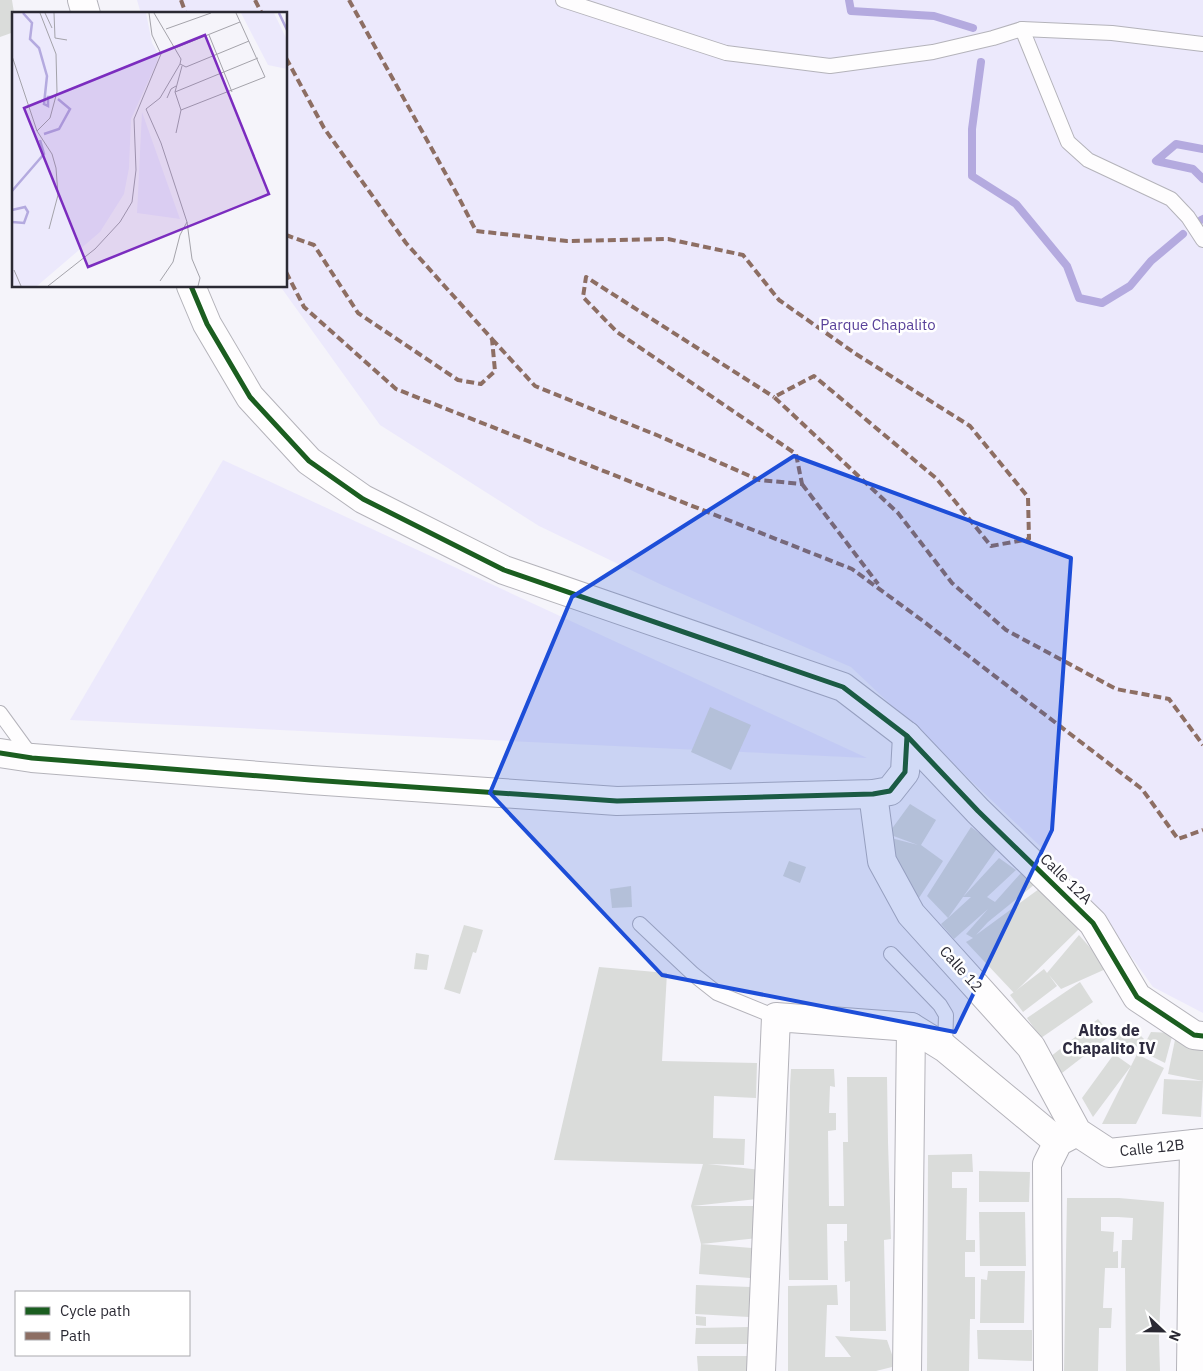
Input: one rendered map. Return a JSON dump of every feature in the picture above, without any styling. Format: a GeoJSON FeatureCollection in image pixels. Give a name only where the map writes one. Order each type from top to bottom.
{"type":"FeatureCollection","features":[{"type":"Feature","properties":{"kind":"street","name":"Calle 12A"},"geometry":{"type":"LineString","coordinates":[[192,288],[207,324],[250,397],[309,461],[363,499],[504,570],[843,687],[908,736],[978,810],[1092,923],[1137,996],[1194,1034],[1203,1036]]}},
{"type":"Feature","properties":{"kind":"street"},"geometry":{"type":"LineString","coordinates":[[0,753],[32,758],[311,780],[617,801],[874,794],[890,791],[905,772],[908,736]]}},
{"type":"Feature","properties":{"kind":"street","name":"Calle 12"},"geometry":{"type":"LineString","coordinates":[[874,794],[882,861],[911,914],[1031,1047],[1068,1137]]}},
{"type":"Feature","properties":{"kind":"street"},"geometry":{"type":"LineString","coordinates":[[761,1371],[776,1017],[911,1027],[907,1371]]}},
{"type":"Feature","properties":{"kind":"street","name":"Calle 12B"},"geometry":{"type":"LineString","coordinates":[[911,1027],[944,1048],[1068,1137],[1109,1153],[1198,1143]]}},
{"type":"Feature","properties":{"kind":"street"},"geometry":{"type":"LineString","coordinates":[[1048,1371],[1047,1164],[1068,1137]]}},
{"type":"Feature","properties":{"kind":"street"},"geometry":{"type":"LineString","coordinates":[[1191,1371],[1198,1143]]}},
{"type":"Feature","properties":{"kind":"lane"},"geometry":{"type":"LineString","coordinates":[[563,0],[726,53],[830,66],[933,52],[1022,29],[1112,33],[1203,44]]}},
{"type":"Feature","properties":{"kind":"lane"},"geometry":{"type":"LineString","coordinates":[[1022,29],[1068,142],[1088,160],[1171,199],[1188,218],[1203,240]]}},
{"type":"Feature","properties":{"kind":"lane"},"geometry":{"type":"LineString","coordinates":[[0,713],[32,758]]}},
{"type":"Feature","properties":{"kind":"lane"},"geometry":{"type":"LineString","coordinates":[[640,924],[693,974],[717,993],[776,1017]]}},
{"type":"Feature","properties":{"kind":"lane"},"geometry":{"type":"LineString","coordinates":[[891,954],[940,1005],[946,1015],[944,1048]]}},
{"type":"Feature","properties":{"kind":"highlighted area"},"geometry":{"type":"Polygon","coordinates":[[[794,456],[1071,558],[1052,830],[955,1032],[662,975],[490,793],[572,597],[794,456]]]}},
{"type":"Feature","properties":{"kind":"green space","name":"Parque Chapalito"},"geometry":{"type":"Polygon","coordinates":[[[137,0],[1203,0],[1203,1013],[1153,987],[1078,882],[851,667],[662,585],[539,526],[380,425],[281,288],[288,288],[288,12],[140,12],[137,0]]]}},
{"type":"Feature","properties":{"kind":"green space"},"geometry":{"type":"Polygon","coordinates":[[[223,460],[867,758],[70,720],[223,460]]]}},
{"type":"Feature","properties":{"kind":"building"},"geometry":{"type":"Polygon","coordinates":[[[0,0],[12,0],[14,12],[12,12],[12,33],[0,37],[0,0]]]}},
{"type":"Feature","properties":{"kind":"building"},"geometry":{"type":"Polygon","coordinates":[[[710,707],[751,725],[731,770],[691,752],[710,707]]]}},
{"type":"Feature","properties":{"kind":"building"},"geometry":{"type":"Polygon","coordinates":[[[910,804],[936,820],[921,845],[943,861],[915,904],[882,857],[891,838],[918,845],[888,834],[910,804]]]}},
{"type":"Feature","properties":{"kind":"building"},"geometry":{"type":"Polygon","coordinates":[[[971,827],[998,847],[948,918],[927,896],[971,827]]]}},
{"type":"Feature","properties":{"kind":"building"},"geometry":{"type":"Polygon","coordinates":[[[999,858],[1016,870],[987,897],[995,902],[1021,873],[1040,880],[988,922],[976,935],[1039,889],[1080,928],[1014,993],[966,942],[973,938],[966,934],[988,909],[954,939],[941,924],[971,897],[963,897],[999,858]]]}},
{"type":"Feature","properties":{"kind":"building"},"geometry":{"type":"Polygon","coordinates":[[[789,861],[806,867],[800,883],[783,876],[789,861]]]}},
{"type":"Feature","properties":{"kind":"building"},"geometry":{"type":"Polygon","coordinates":[[[631,886],[632,907],[612,908],[610,889],[631,886]]]}},
{"type":"Feature","properties":{"kind":"building"},"geometry":{"type":"Polygon","coordinates":[[[464,925],[483,930],[476,953],[473,952],[460,994],[444,989],[464,925]]]}},
{"type":"Feature","properties":{"kind":"building"},"geometry":{"type":"Polygon","coordinates":[[[1079,935],[1108,968],[1061,989],[1049,975],[1057,986],[1023,1012],[1010,995],[1044,969],[1047,973],[1079,935]]]}},
{"type":"Feature","properties":{"kind":"building"},"geometry":{"type":"Polygon","coordinates":[[[416,953],[429,955],[427,970],[414,969],[416,953]]]}},
{"type":"Feature","properties":{"kind":"building"},"geometry":{"type":"Polygon","coordinates":[[[599,967],[667,973],[662,1061],[757,1063],[756,1098],[714,1096],[713,1138],[745,1139],[744,1165],[708,1164],[761,1170],[757,1199],[693,1206],[757,1206],[758,1238],[701,1244],[691,1206],[703,1164],[554,1160],[599,967]]]}},
{"type":"Feature","properties":{"kind":"building"},"geometry":{"type":"Polygon","coordinates":[[[1080,982],[1093,1002],[1041,1038],[1027,1018],[1080,982]]]}},
{"type":"Feature","properties":{"kind":"building"},"geometry":{"type":"Polygon","coordinates":[[[1098,1019],[1111,1035],[1062,1073],[1050,1057],[1098,1019]]]}},
{"type":"Feature","properties":{"kind":"building"},"geometry":{"type":"Polygon","coordinates":[[[1128,1023],[1144,1039],[1127,1056],[1106,1047],[1128,1023]]]}},
{"type":"Feature","properties":{"kind":"building"},"geometry":{"type":"Polygon","coordinates":[[[1151,1032],[1173,1033],[1165,1063],[1141,1051],[1151,1032]]]}},
{"type":"Feature","properties":{"kind":"building"},"geometry":{"type":"Polygon","coordinates":[[[1176,1035],[1203,1041],[1203,1081],[1168,1074],[1176,1035]]]}},
{"type":"Feature","properties":{"kind":"building"},"geometry":{"type":"Polygon","coordinates":[[[1114,1054],[1131,1066],[1093,1117],[1082,1098],[1114,1054]]]}},
{"type":"Feature","properties":{"kind":"building"},"geometry":{"type":"Polygon","coordinates":[[[1137,1054],[1164,1068],[1136,1124],[1102,1124],[1137,1054]]]}},
{"type":"Feature","properties":{"kind":"building"},"geometry":{"type":"Polygon","coordinates":[[[791,1069],[834,1069],[835,1087],[830,1086],[829,1113],[836,1113],[836,1130],[828,1131],[829,1206],[844,1206],[843,1142],[848,1142],[847,1077],[887,1077],[891,1239],[884,1240],[886,1331],[850,1331],[850,1281],[845,1282],[844,1241],[847,1241],[847,1224],[827,1224],[828,1280],[789,1280],[788,1206],[791,1069]]]}},
{"type":"Feature","properties":{"kind":"building"},"geometry":{"type":"Polygon","coordinates":[[[1164,1079],[1203,1081],[1201,1117],[1162,1114],[1164,1079]]]}},
{"type":"Feature","properties":{"kind":"building"},"geometry":{"type":"Polygon","coordinates":[[[972,1154],[973,1172],[952,1172],[952,1188],[967,1188],[966,1240],[975,1240],[975,1252],[965,1252],[965,1277],[975,1277],[975,1319],[970,1319],[969,1371],[927,1371],[928,1155],[972,1154]]]}},
{"type":"Feature","properties":{"kind":"building"},"geometry":{"type":"Polygon","coordinates":[[[979,1171],[1030,1172],[1029,1202],[979,1202],[979,1171]]]}},
{"type":"Feature","properties":{"kind":"building"},"geometry":{"type":"Polygon","coordinates":[[[1067,1198],[1119,1198],[1164,1202],[1159,1339],[1160,1371],[1126,1371],[1125,1268],[1121,1268],[1122,1240],[1132,1240],[1133,1218],[1101,1217],[1101,1231],[1114,1232],[1113,1252],[1118,1251],[1118,1268],[1105,1268],[1103,1308],[1112,1308],[1111,1328],[1099,1328],[1098,1371],[1064,1371],[1067,1198]]]}},
{"type":"Feature","properties":{"kind":"building"},"geometry":{"type":"Polygon","coordinates":[[[979,1212],[1025,1212],[1026,1266],[980,1266],[979,1212]]]}},
{"type":"Feature","properties":{"kind":"building"},"geometry":{"type":"Polygon","coordinates":[[[701,1244],[752,1248],[750,1278],[699,1274],[701,1244]]]}},
{"type":"Feature","properties":{"kind":"building"},"geometry":{"type":"Polygon","coordinates":[[[988,1271],[1025,1271],[1024,1323],[980,1323],[981,1279],[987,1280],[988,1271]]]}},
{"type":"Feature","properties":{"kind":"building"},"geometry":{"type":"Polygon","coordinates":[[[696,1285],[751,1287],[749,1317],[695,1314],[696,1285]]]}},
{"type":"Feature","properties":{"kind":"building"},"geometry":{"type":"Polygon","coordinates":[[[837,1285],[838,1305],[827,1305],[825,1357],[851,1357],[835,1336],[887,1340],[896,1366],[876,1371],[788,1371],[788,1286],[837,1285]]]}},
{"type":"Feature","properties":{"kind":"building"},"geometry":{"type":"Polygon","coordinates":[[[696,1316],[706,1317],[706,1326],[696,1325],[696,1316]]]}},
{"type":"Feature","properties":{"kind":"building"},"geometry":{"type":"Polygon","coordinates":[[[749,1327],[749,1344],[695,1344],[696,1328],[749,1327]]]}},
{"type":"Feature","properties":{"kind":"building"},"geometry":{"type":"Polygon","coordinates":[[[977,1330],[1032,1330],[1032,1361],[978,1359],[977,1330]]]}},
{"type":"Feature","properties":{"kind":"building"},"geometry":{"type":"Polygon","coordinates":[[[697,1356],[748,1356],[748,1371],[698,1371],[697,1356]]]}},
{"type":"Feature","properties":{"kind":"waterway"},"geometry":{"type":"LineString","coordinates":[[849,0],[851,11],[934,16],[973,28]]}},
{"type":"Feature","properties":{"kind":"waterway"},"geometry":{"type":"LineString","coordinates":[[981,62],[972,129],[972,176],[1016,204],[1067,266],[1079,298],[1102,303],[1130,286],[1151,261],[1183,234]]}},
{"type":"Feature","properties":{"kind":"waterway"},"geometry":{"type":"LineString","coordinates":[[1203,149],[1176,144],[1156,161],[1193,169],[1203,179]]}},
{"type":"Feature","properties":{"kind":"marked path"},"geometry":{"type":"LineString","coordinates":[[181,0],[185,12]]}},
{"type":"Feature","properties":{"kind":"marked path"},"geometry":{"type":"LineString","coordinates":[[255,0],[261,12]]}},
{"type":"Feature","properties":{"kind":"marked path"},"geometry":{"type":"LineString","coordinates":[[349,0],[476,231],[567,241],[668,239],[743,255],[779,300],[856,354],[970,426],[1028,497],[1029,539],[991,546],[937,479],[814,376],[774,397],[898,513],[952,583],[1006,630],[1116,689],[1169,699],[1203,745]]}},
{"type":"Feature","properties":{"kind":"marked path"},"geometry":{"type":"LineString","coordinates":[[288,62],[324,128],[406,243],[492,339],[495,371],[481,384],[458,380],[358,313],[314,245],[288,236]]}},
{"type":"Feature","properties":{"kind":"marked path"},"geometry":{"type":"LineString","coordinates":[[288,276],[304,307],[396,389],[852,569],[1142,789],[1178,839],[1203,830]]}},
{"type":"Feature","properties":{"kind":"marked path"},"geometry":{"type":"LineString","coordinates":[[492,339],[535,386],[659,436],[759,480],[802,484],[796,454],[617,332],[583,297],[586,277],[774,397]]}},
{"type":"Feature","properties":{"kind":"marked path"},"geometry":{"type":"LineString","coordinates":[[802,484],[878,584]]}},
{"type":"Feature","properties":{"kind":"cycle path"},"geometry":{"type":"LineString","coordinates":[[192,288],[207,324],[250,397],[309,461],[363,499],[504,570],[843,687],[907,736],[978,811],[1093,923],[1137,997],[1194,1035],[1203,1036]]}},
{"type":"Feature","properties":{"kind":"cycle path"},"geometry":{"type":"LineString","coordinates":[[0,753],[32,758],[311,780],[617,801],[873,794],[890,791],[905,772],[907,736]]}},
{"type":"Feature","properties":{"kind":"district","name":"Altos de Chapalito IV"},"geometry":{"type":"Point","coordinates":[1109,1039]}}]}
